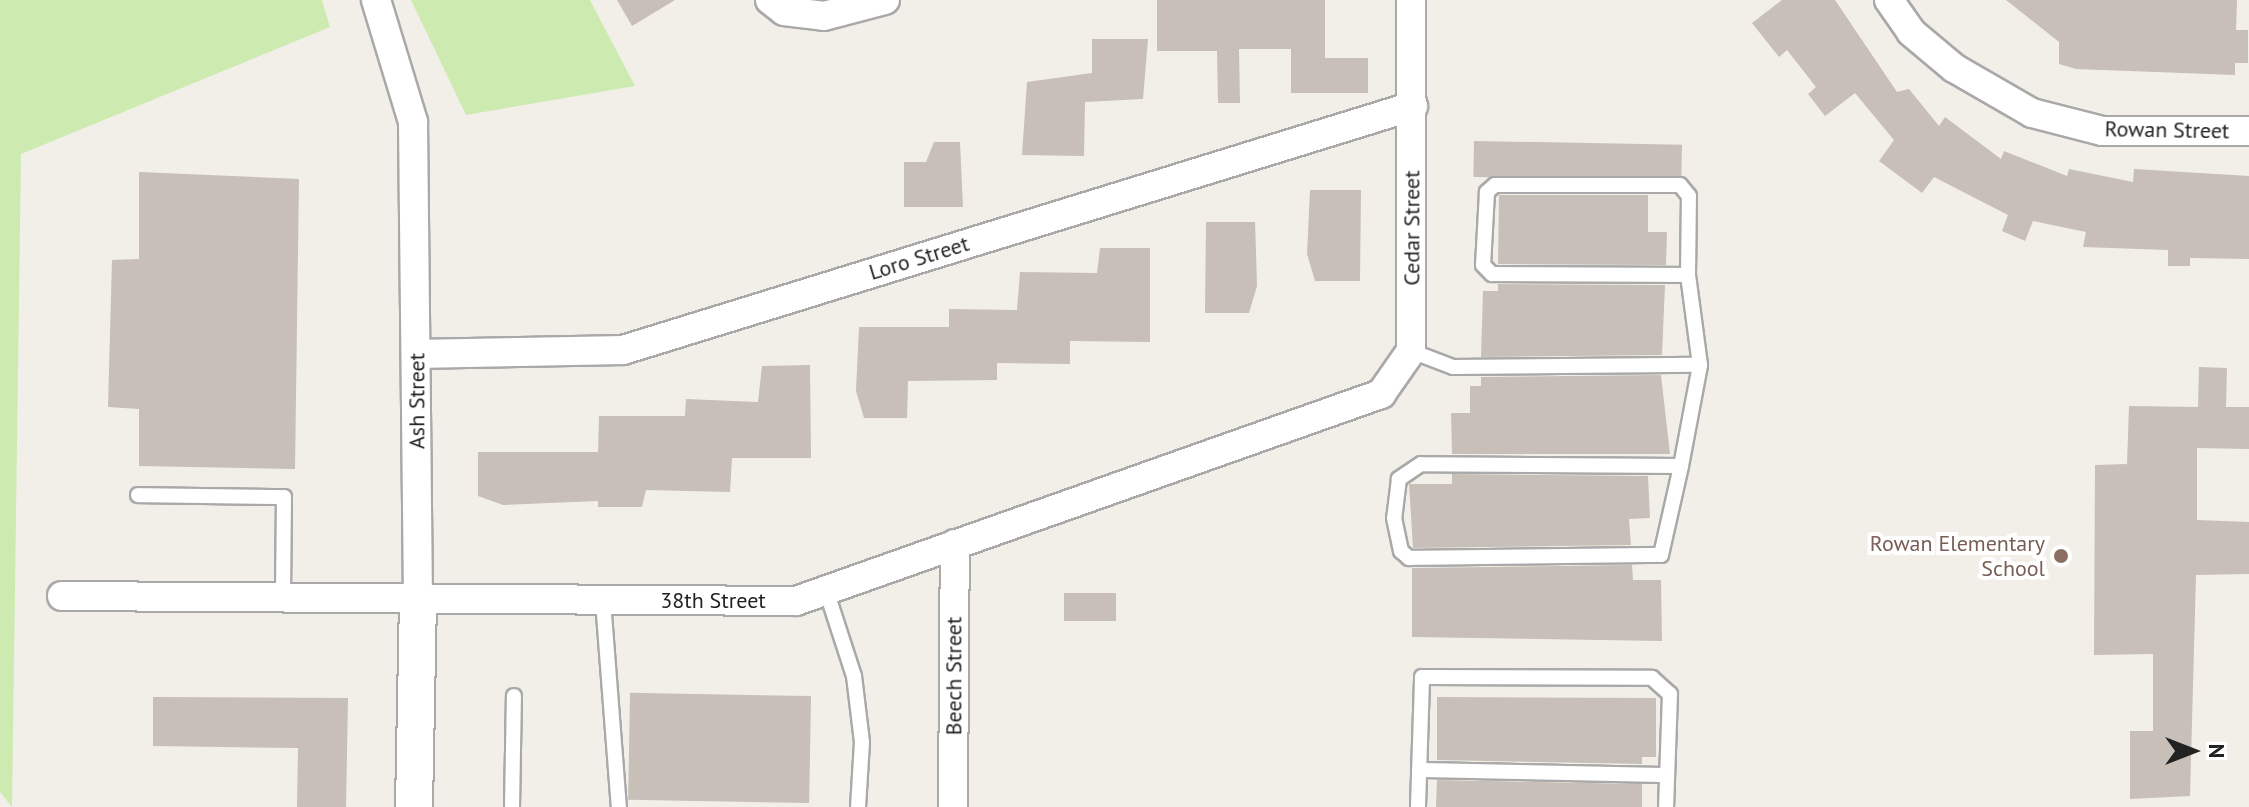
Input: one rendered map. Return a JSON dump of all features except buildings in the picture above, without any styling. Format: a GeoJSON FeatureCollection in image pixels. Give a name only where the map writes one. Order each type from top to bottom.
{"type":"FeatureCollection","features":[{"type":"Feature","properties":{"kind":"street","name":"Ash Street"},"geometry":{"type":"LineString","coordinates":[[376,0],[413,122],[418,601],[414,807]]}},
{"type":"Feature","properties":{"kind":"street"},"geometry":{"type":"LineString","coordinates":[[770,0],[784,11],[824,16],[885,0]]}},
{"type":"Feature","properties":{"kind":"street","name":"Cedar Street"},"geometry":{"type":"LineString","coordinates":[[1411,0],[1411,351]]}},
{"type":"Feature","properties":{"kind":"street","name":"Rowan Street"},"geometry":{"type":"LineString","coordinates":[[1889,0],[1911,32],[1954,68],[2032,113],[2102,131],[2249,131]]}},
{"type":"Feature","properties":{"kind":"street","name":"Loro Street"},"geometry":{"type":"LineString","coordinates":[[416,354],[623,350],[1413,106]]}},
{"type":"Feature","properties":{"kind":"street","name":"38th Street"},"geometry":{"type":"LineString","coordinates":[[62,596],[418,601],[796,601],[1381,394],[1411,351]]}},
{"type":"Feature","properties":{"kind":"street","name":"Beech Street"},"geometry":{"type":"LineString","coordinates":[[953,807],[955,544]]}},
{"type":"Feature","properties":{"kind":"lane"},"geometry":{"type":"LineString","coordinates":[[1681,466],[1421,464],[1399,479],[1394,518],[1401,551],[1409,558],[1661,555],[1681,466],[1700,365],[1688,275],[1689,196],[1680,185],[1495,185],[1487,192],[1483,265],[1492,274],[1688,275]]}},
{"type":"Feature","properties":{"kind":"lane"},"geometry":{"type":"LineString","coordinates":[[1411,351],[1453,367],[1700,365]]}},
{"type":"Feature","properties":{"kind":"lane"},"geometry":{"type":"LineString","coordinates":[[138,495],[284,497],[283,599]]}},
{"type":"Feature","properties":{"kind":"lane"},"geometry":{"type":"LineString","coordinates":[[826,590],[854,676],[862,742],[858,807]]}},
{"type":"Feature","properties":{"kind":"lane"},"geometry":{"type":"LineString","coordinates":[[603,601],[619,807]]}},
{"type":"Feature","properties":{"kind":"lane"},"geometry":{"type":"LineString","coordinates":[[1418,807],[1422,677],[1652,678],[1670,694],[1666,807]]}},
{"type":"Feature","properties":{"kind":"lane"},"geometry":{"type":"LineString","coordinates":[[512,807],[514,696]]}},
{"type":"Feature","properties":{"kind":"lane"},"geometry":{"type":"LineString","coordinates":[[1419,770],[1667,775]]}},
{"type":"Feature","properties":{"kind":"green space"},"geometry":{"type":"Polygon","coordinates":[[[0,0],[322,0],[330,27],[21,154],[12,807],[0,792],[0,0]]]}},
{"type":"Feature","properties":{"kind":"green space"},"geometry":{"type":"Polygon","coordinates":[[[411,0],[590,0],[635,86],[466,115],[411,0]]]}},
{"type":"Feature","properties":{"kind":"place","name":"Rowan Elementary School"},"geometry":{"type":"Point","coordinates":[2061,556]}}]}
